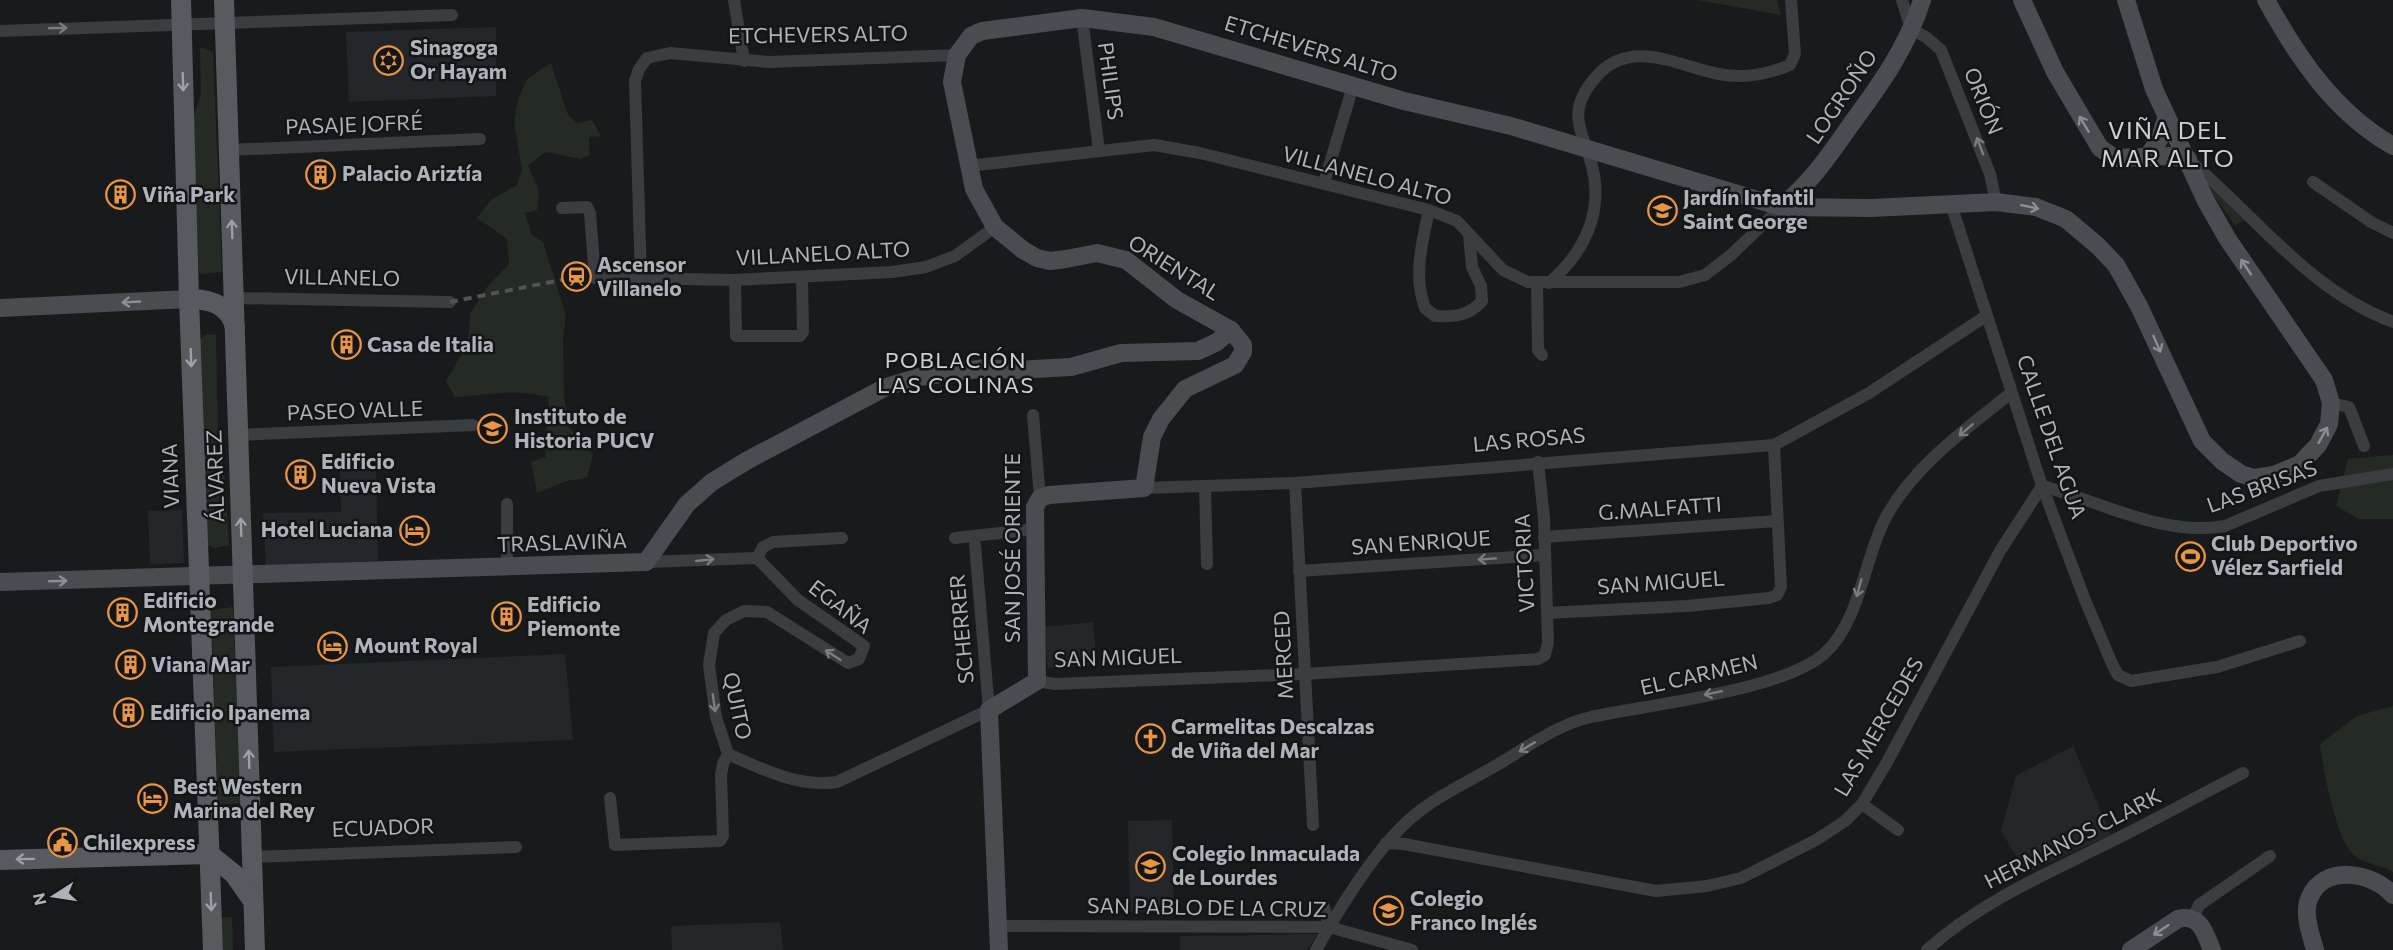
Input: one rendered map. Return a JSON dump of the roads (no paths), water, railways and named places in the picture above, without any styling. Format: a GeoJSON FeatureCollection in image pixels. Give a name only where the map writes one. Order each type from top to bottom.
{"type":"FeatureCollection","features":[{"type":"Feature","properties":{"kind":"main road","name":"VIANA"},"geometry":{"type":"LineString","coordinates":[[181,0],[189,299],[213,950]]}},
{"type":"Feature","properties":{"kind":"main road","name":"ÁLVAREZ"},"geometry":{"type":"LineString","coordinates":[[224,0],[255,950]]}},
{"type":"Feature","properties":{"kind":"main road"},"geometry":{"type":"LineString","coordinates":[[189,299],[217,304],[229,313],[235,327]]}},
{"type":"Feature","properties":{"kind":"main road"},"geometry":{"type":"LineString","coordinates":[[0,860],[209,854],[234,874],[253,902]]}},
{"type":"Feature","properties":{"kind":"street"},"geometry":{"type":"LineString","coordinates":[[734,0],[744,61]]}},
{"type":"Feature","properties":{"kind":"street"},"geometry":{"type":"LineString","coordinates":[[1542,355],[1538,350],[1543,282],[1567,268],[1589,230],[1595,205],[1592,166],[1577,122],[1583,95],[1596,76],[1612,62],[1633,57],[1656,56],[1721,74],[1749,75],[1775,71],[1790,65],[1796,54],[1791,0]]}},
{"type":"Feature","properties":{"kind":"street"},"geometry":{"type":"LineString","coordinates":[[1902,0],[1911,29]]}},
{"type":"Feature","properties":{"kind":"street","name":"LOGROÑO"},"geometry":{"type":"LineString","coordinates":[[1781,207],[1811,181],[1880,86],[1911,29],[1922,0]]}},
{"type":"Feature","properties":{"kind":"street"},"geometry":{"type":"LineString","coordinates":[[2022,0],[2055,72],[2100,148],[2115,158],[2148,156],[2188,159],[2217,183],[2290,257],[2321,283],[2374,315],[2393,322]]}},
{"type":"Feature","properties":{"kind":"street"},"geometry":{"type":"LineString","coordinates":[[2126,0],[2166,119],[2227,238],[2324,380],[2331,403],[2349,407],[2364,446]]}},
{"type":"Feature","properties":{"kind":"street"},"geometry":{"type":"LineString","coordinates":[[2266,0],[2290,44],[2324,88],[2359,124],[2393,146]]}},
{"type":"Feature","properties":{"kind":"street"},"geometry":{"type":"LineString","coordinates":[[0,31],[452,15]]}},
{"type":"Feature","properties":{"kind":"street","name":"ETCHEVERS ALTO"},"geometry":{"type":"LineString","coordinates":[[641,280],[635,81],[639,69],[647,58],[670,53],[744,61],[957,55],[971,36],[988,29],[1082,18],[1154,27],[1353,86],[1585,148],[1781,207],[1870,208],[1996,202],[2036,207],[2066,219],[2110,259],[2139,306],[2202,441],[2222,461],[2241,474],[2254,478],[2274,476],[2300,464],[2318,445],[2329,424],[2331,403]]}},
{"type":"Feature","properties":{"kind":"street","name":"PHILIPS"},"geometry":{"type":"LineString","coordinates":[[1082,18],[1099,150]]}},
{"type":"Feature","properties":{"kind":"street","name":"ORIÓN"},"geometry":{"type":"LineString","coordinates":[[1911,29],[1926,37],[1941,50],[1990,174],[1996,202]]}},
{"type":"Feature","properties":{"kind":"street","name":"ORIENTAL"},"geometry":{"type":"LineString","coordinates":[[957,55],[952,82],[968,166],[974,189],[995,227],[1023,250],[1037,258],[1050,261],[1097,253],[1126,261],[1178,300],[1231,330]]}},
{"type":"Feature","properties":{"kind":"street"},"geometry":{"type":"LineString","coordinates":[[1324,183],[1353,86]]}},
{"type":"Feature","properties":{"kind":"street"},"geometry":{"type":"LineString","coordinates":[[2148,156],[2160,138],[2166,119]]}},
{"type":"Feature","properties":{"kind":"street","name":"PASAJE JOFRÉ"},"geometry":{"type":"LineString","coordinates":[[229,150],[480,139]]}},
{"type":"Feature","properties":{"kind":"street","name":"VILLANELO ALTO"},"geometry":{"type":"LineString","coordinates":[[968,166],[1154,145],[1200,153],[1429,210],[1457,220],[1503,270],[1528,282],[1679,282],[1705,275],[1731,255],[1781,207]]}},
{"type":"Feature","properties":{"kind":"street"},"geometry":{"type":"LineString","coordinates":[[2313,182],[2371,222],[2393,233]]}},
{"type":"Feature","properties":{"kind":"street","name":"CALLE DEL AGUA"},"geometry":{"type":"LineString","coordinates":[[1951,204],[2042,486],[2092,619],[2113,666],[2123,679],[2131,681],[2217,667],[2300,640]]}},
{"type":"Feature","properties":{"kind":"street"},"geometry":{"type":"LineString","coordinates":[[562,208],[586,207],[591,213],[595,278]]}},
{"type":"Feature","properties":{"kind":"street"},"geometry":{"type":"LineString","coordinates":[[1429,210],[1419,260],[1420,295],[1425,308],[1435,316],[1464,314],[1474,310],[1482,301],[1481,286],[1472,267],[1469,235]]}},
{"type":"Feature","properties":{"kind":"street","name":"VILLANELO ALTO"},"geometry":{"type":"LineString","coordinates":[[576,277],[735,280],[892,272],[926,267],[954,256],[995,227]]}},
{"type":"Feature","properties":{"kind":"street"},"geometry":{"type":"LineString","coordinates":[[735,280],[736,336],[800,336],[803,332],[802,278]]}},
{"type":"Feature","properties":{"kind":"street","name":"VILLANELO"},"geometry":{"type":"LineString","coordinates":[[234,298],[450,302]]}},
{"type":"Feature","properties":{"kind":"street"},"geometry":{"type":"LineString","coordinates":[[0,308],[189,299]]}},
{"type":"Feature","properties":{"kind":"street","name":"LAS ROSAS"},"geometry":{"type":"LineString","coordinates":[[1040,498],[1144,488],[1295,483],[1774,445],[1869,393],[1986,316]]}},
{"type":"Feature","properties":{"kind":"street"},"geometry":{"type":"LineString","coordinates":[[1144,488],[1152,437],[1173,402],[1185,389],[1227,370],[1240,359],[1244,345],[1231,330]]}},
{"type":"Feature","properties":{"kind":"street","name":"TRASLAVIÑA"},"geometry":{"type":"LineString","coordinates":[[0,582],[646,562],[687,504],[712,482],[748,460],[886,387],[919,377],[986,368],[1014,370],[1071,367],[1121,352],[1198,351],[1218,342],[1231,330]]}},
{"type":"Feature","properties":{"kind":"street","name":"EL CARMEN"},"geometry":{"type":"LineString","coordinates":[[1316,950],[1386,843],[1411,818],[1550,733],[1588,718],[1673,702],[1787,675],[1826,653],[1852,615],[1866,566],[1900,492],[1930,462],[2011,393]]}},
{"type":"Feature","properties":{"kind":"street","name":"SAN JOSÉ ORIENTE"},"geometry":{"type":"LineString","coordinates":[[1033,415],[1040,498],[1035,507],[1036,681]]}},
{"type":"Feature","properties":{"kind":"street","name":"PASEO VALLE"},"geometry":{"type":"LineString","coordinates":[[238,435],[473,425]]}},
{"type":"Feature","properties":{"kind":"street"},"geometry":{"type":"LineString","coordinates":[[1774,445],[1777,521]]}},
{"type":"Feature","properties":{"kind":"street","name":"VICTORIA"},"geometry":{"type":"LineString","coordinates":[[1538,462],[1545,555],[1548,643],[1545,655],[1538,659]]}},
{"type":"Feature","properties":{"kind":"street","name":"LAS BRISAS"},"geometry":{"type":"LineString","coordinates":[[2042,486],[2179,528],[2210,528],[2225,526],[2319,486],[2393,474]]}},
{"type":"Feature","properties":{"kind":"street","name":"MERCED"},"geometry":{"type":"LineString","coordinates":[[1295,483],[1313,825]]}},
{"type":"Feature","properties":{"kind":"street"},"geometry":{"type":"LineString","coordinates":[[1205,486],[1207,564]]}},
{"type":"Feature","properties":{"kind":"street","name":"LAS MERCEDES"},"geometry":{"type":"LineString","coordinates":[[1386,843],[1404,844],[1656,891],[1707,886],[1741,878],[1816,840],[1845,821],[1862,804],[1886,764],[2000,551],[2042,486]]}},
{"type":"Feature","properties":{"kind":"street"},"geometry":{"type":"LineString","coordinates":[[507,504],[507,568]]}},
{"type":"Feature","properties":{"kind":"street","name":"G.MALFATTI"},"geometry":{"type":"LineString","coordinates":[[1544,537],[1777,521]]}},
{"type":"Feature","properties":{"kind":"street","name":"SAN MIGUEL"},"geometry":{"type":"LineString","coordinates":[[1547,613],[1687,606],[1769,598],[1777,595],[1781,587],[1777,521]]}},
{"type":"Feature","properties":{"kind":"street"},"geometry":{"type":"LineString","coordinates":[[955,538],[1035,529]]}},
{"type":"Feature","properties":{"kind":"street"},"geometry":{"type":"LineString","coordinates":[[646,562],[757,558],[763,548],[773,542],[842,538]]}},
{"type":"Feature","properties":{"kind":"street","name":"SCHERRER"},"geometry":{"type":"LineString","coordinates":[[975,545],[989,710]]}},
{"type":"Feature","properties":{"kind":"street","name":"SAN ENRIQUE"},"geometry":{"type":"LineString","coordinates":[[1299,571],[1545,555]]}},
{"type":"Feature","properties":{"kind":"street","name":"EGAÑA"},"geometry":{"type":"LineString","coordinates":[[710,651],[714,633],[726,620],[744,611],[767,612],[839,659],[848,663],[860,659],[864,649],[862,643],[798,600],[757,558]]}},
{"type":"Feature","properties":{"kind":"street","name":"QUITO"},"geometry":{"type":"LineString","coordinates":[[610,798],[615,845],[722,839],[722,768],[728,754],[716,717],[709,664],[710,651]]}},
{"type":"Feature","properties":{"kind":"street","name":"SAN MIGUEL"},"geometry":{"type":"LineString","coordinates":[[728,754],[800,780],[819,784],[837,782],[989,710],[1036,681],[1055,684],[1305,674],[1538,659]]}},
{"type":"Feature","properties":{"kind":"street"},"geometry":{"type":"LineString","coordinates":[[989,710],[999,950]]}},
{"type":"Feature","properties":{"kind":"street","name":"HERMANOS CLARK"},"geometry":{"type":"LineString","coordinates":[[1927,950],[1968,918],[2006,893],[2155,820],[2243,773]]}},
{"type":"Feature","properties":{"kind":"street"},"geometry":{"type":"LineString","coordinates":[[1862,804],[1898,830]]}},
{"type":"Feature","properties":{"kind":"street","name":"ECUADOR"},"geometry":{"type":"LineString","coordinates":[[252,857],[516,847]]}},
{"type":"Feature","properties":{"kind":"street"},"geometry":{"type":"LineString","coordinates":[[2193,918],[2199,905],[2270,856]]}},
{"type":"Feature","properties":{"kind":"street"},"geometry":{"type":"LineString","coordinates":[[2315,950],[2307,913],[2309,899],[2319,885],[2336,876],[2361,875],[2385,885],[2393,895]]}},
{"type":"Feature","properties":{"kind":"street"},"geometry":{"type":"LineString","coordinates":[[1324,908],[1329,927]]}},
{"type":"Feature","properties":{"kind":"street"},"geometry":{"type":"LineString","coordinates":[[2131,950],[2178,919],[2193,918]]}},
{"type":"Feature","properties":{"kind":"street"},"geometry":{"type":"LineString","coordinates":[[2193,918],[2204,930],[2212,950]]}},
{"type":"Feature","properties":{"kind":"street","name":"SAN PABLO DE LA CRUZ"},"geometry":{"type":"LineString","coordinates":[[998,926],[1329,927],[1412,950]]}},
{"type":"Feature","properties":{"kind":"railway"},"geometry":{"type":"LineString","coordinates":[[450,302],[576,277]]}},
{"type":"Feature","properties":{"kind":"place","name":"Sinagoga Or Hayam"},"geometry":{"type":"Point","coordinates":[389,60]}},
{"type":"Feature","properties":{"kind":"place","name":"Palacio Ariztía"},"geometry":{"type":"Point","coordinates":[321,174]}},
{"type":"Feature","properties":{"kind":"place","name":"Viña Park"},"geometry":{"type":"Point","coordinates":[121,195]}},
{"type":"Feature","properties":{"kind":"place","name":"Jardín Infantil Saint George"},"geometry":{"type":"Point","coordinates":[1662,210]}},
{"type":"Feature","properties":{"kind":"place","name":"Ascensor Villanelo"},"geometry":{"type":"Point","coordinates":[576,277]}},
{"type":"Feature","properties":{"kind":"place","name":"Casa de Italia"},"geometry":{"type":"Point","coordinates":[346,345]}},
{"type":"Feature","properties":{"kind":"place","name":"Instituto de Historia PUCV"},"geometry":{"type":"Point","coordinates":[493,429]}},
{"type":"Feature","properties":{"kind":"place","name":"Edificio Nueva Vista"},"geometry":{"type":"Point","coordinates":[300,474]}},
{"type":"Feature","properties":{"kind":"place","name":"Hotel Luciana"},"geometry":{"type":"Point","coordinates":[414,530]}},
{"type":"Feature","properties":{"kind":"place","name":"Club Deportivo Vélez Sarfield"},"geometry":{"type":"Point","coordinates":[2190,556]}},
{"type":"Feature","properties":{"kind":"place","name":"Edificio Montegrande"},"geometry":{"type":"Point","coordinates":[122,613]}},
{"type":"Feature","properties":{"kind":"place","name":"Edificio Piemonte"},"geometry":{"type":"Point","coordinates":[506,617]}},
{"type":"Feature","properties":{"kind":"place","name":"Mount Royal"},"geometry":{"type":"Point","coordinates":[333,646]}},
{"type":"Feature","properties":{"kind":"place","name":"Viana Mar"},"geometry":{"type":"Point","coordinates":[130,665]}},
{"type":"Feature","properties":{"kind":"place","name":"Edificio Ipanema"},"geometry":{"type":"Point","coordinates":[129,713]}},
{"type":"Feature","properties":{"kind":"place","name":"Carmelitas Descalzas de Viña del Mar"},"geometry":{"type":"Point","coordinates":[1150,739]}},
{"type":"Feature","properties":{"kind":"place","name":"Best Western Marina del Rey"},"geometry":{"type":"Point","coordinates":[152,799]}},
{"type":"Feature","properties":{"kind":"place","name":"Chilexpress"},"geometry":{"type":"Point","coordinates":[62,843]}},
{"type":"Feature","properties":{"kind":"place","name":"Colegio Inmaculada de Lourdes"},"geometry":{"type":"Point","coordinates":[1151,866]}},
{"type":"Feature","properties":{"kind":"place","name":"Colegio Franco Inglés"},"geometry":{"type":"Point","coordinates":[1389,911]}},
{"type":"Feature","properties":{"kind":"district","name":"VIÑA DEL MAR ALTO"},"geometry":{"type":"Point","coordinates":[2168,145]}},
{"type":"Feature","properties":{"kind":"district","name":"POBLACIÓN LAS COLINAS"},"geometry":{"type":"Point","coordinates":[956,372]}}]}
